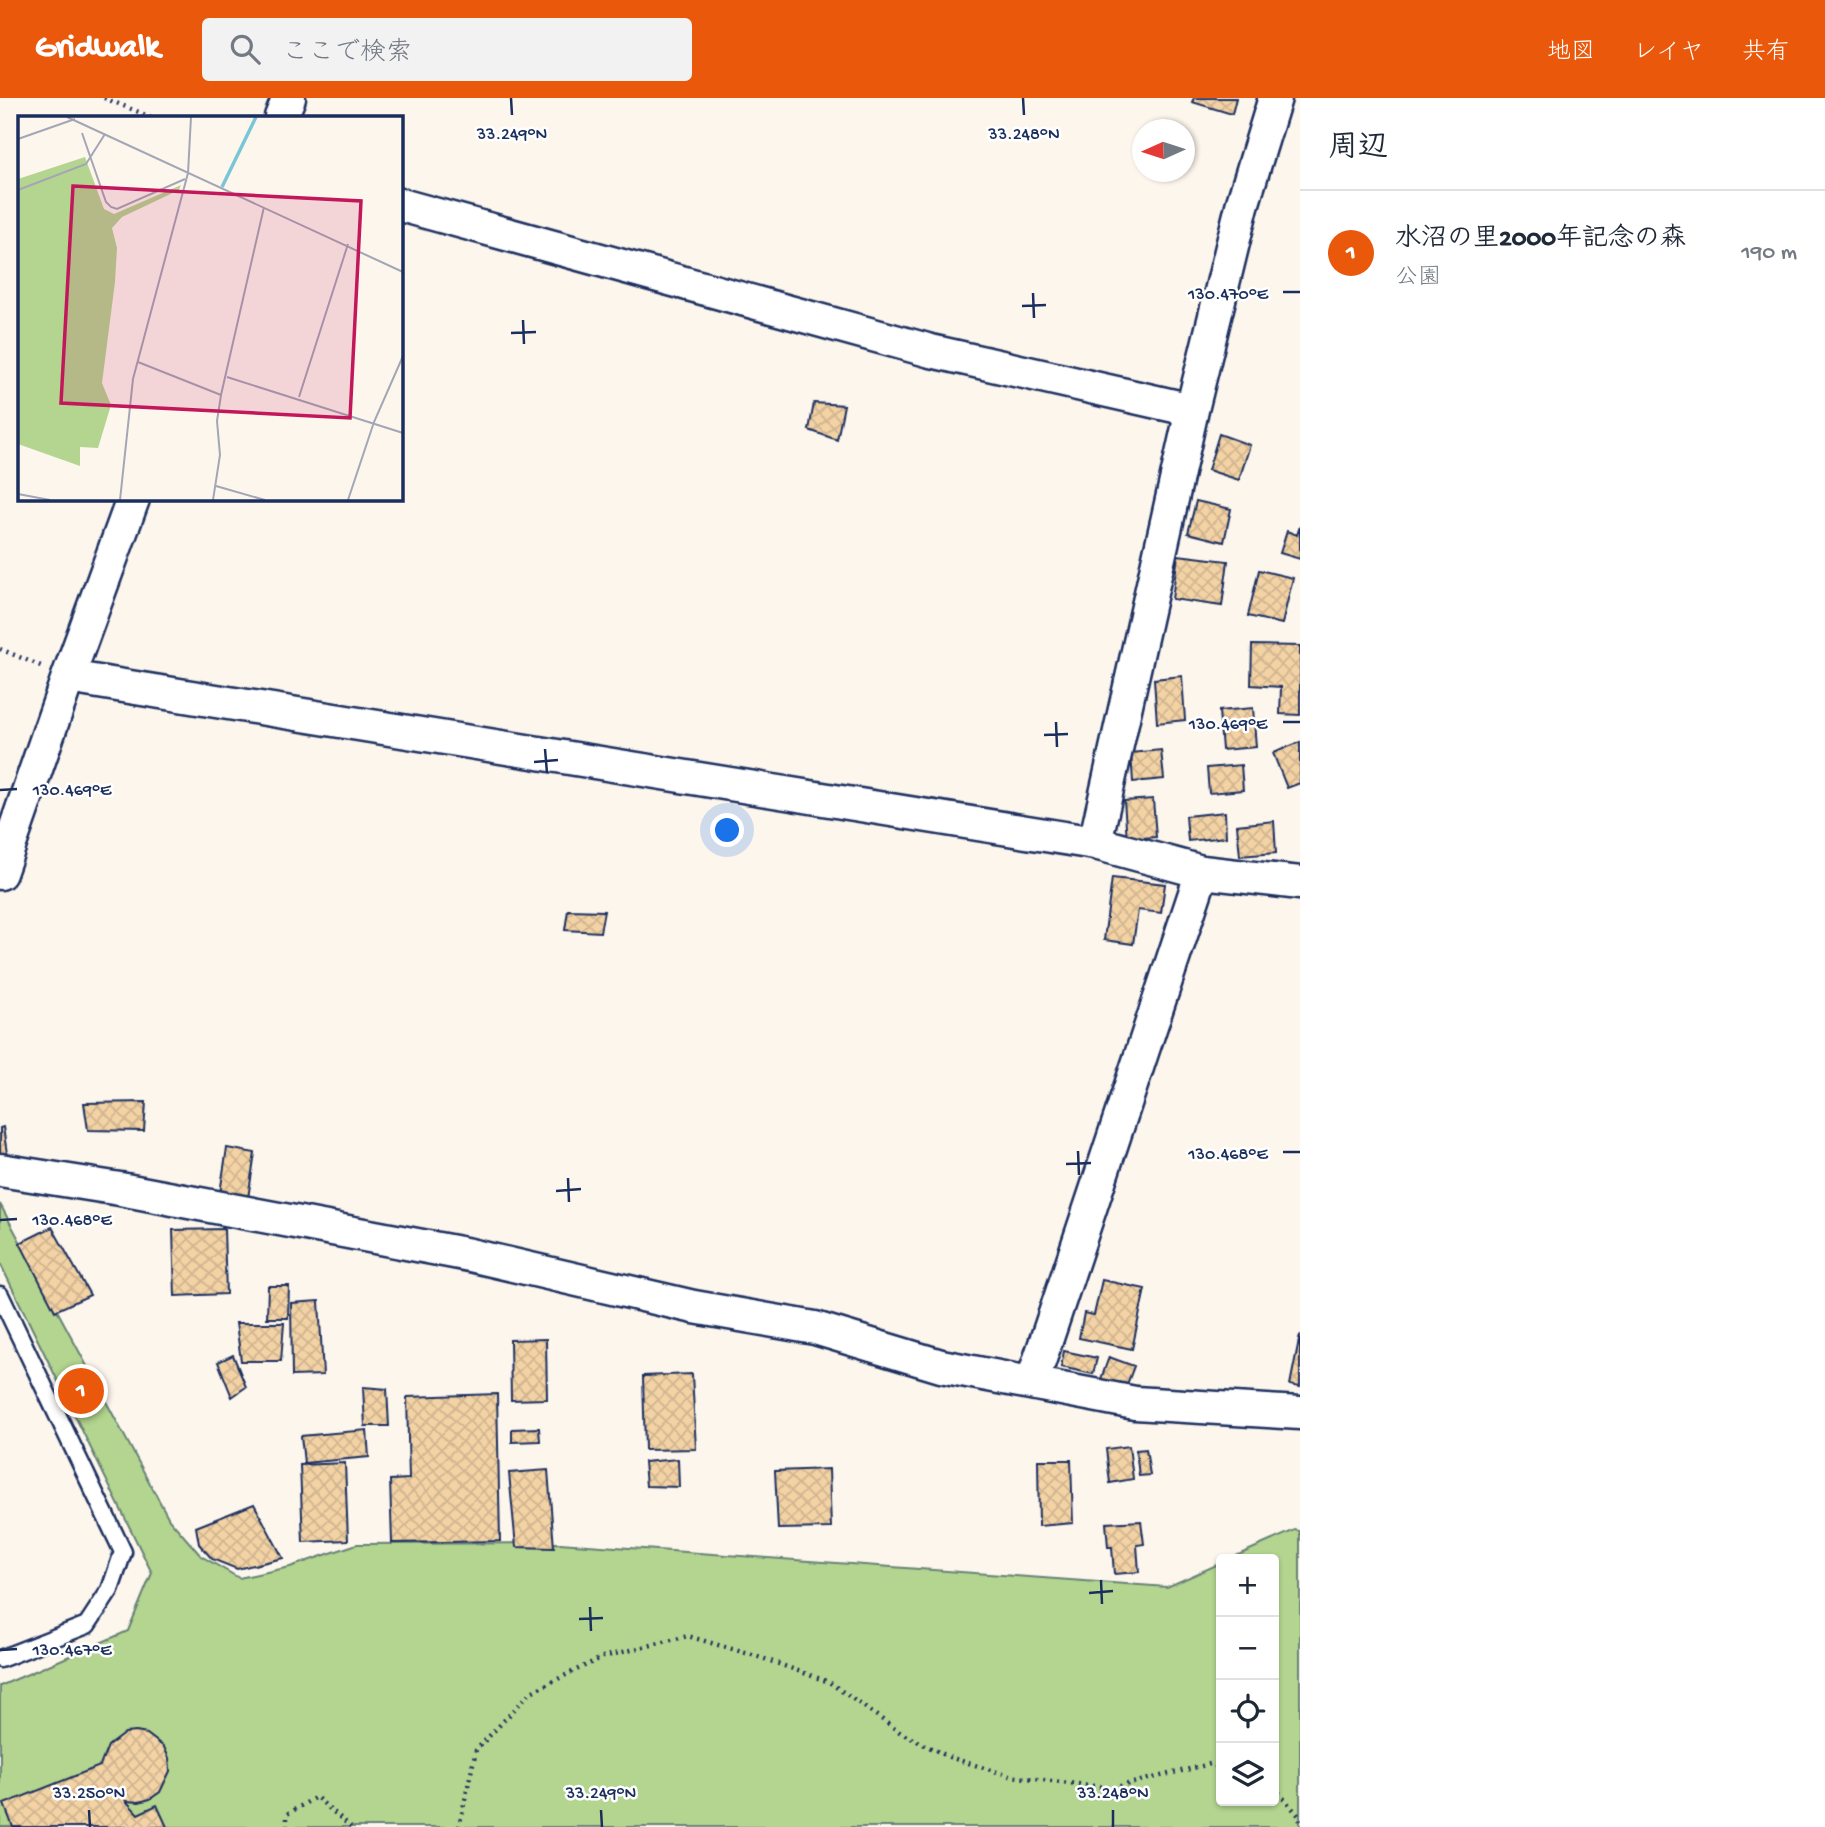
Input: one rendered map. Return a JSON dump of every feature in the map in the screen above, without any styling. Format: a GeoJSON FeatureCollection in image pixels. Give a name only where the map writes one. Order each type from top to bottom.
{"type":"FeatureCollection","features":[{"type":"Feature","properties":{"kind":"street"},"geometry":{"type":"LineString","coordinates":[[281,116],[289,98]]}},
{"type":"Feature","properties":{"kind":"street"},"geometry":{"type":"LineString","coordinates":[[1095,843],[1192,410],[1242,206],[1275,98]]}},
{"type":"Feature","properties":{"kind":"street"},"geometry":{"type":"LineString","coordinates":[[402,205],[931,351],[1192,410]]}},
{"type":"Feature","properties":{"kind":"street"},"geometry":{"type":"LineString","coordinates":[[0,873],[133,500]]}},
{"type":"Feature","properties":{"kind":"street"},"geometry":{"type":"LineString","coordinates":[[68,677],[1095,843],[1202,873],[1300,883]]}},
{"type":"Feature","properties":{"kind":"street"},"geometry":{"type":"LineString","coordinates":[[1032,1383],[1202,873]]}},
{"type":"Feature","properties":{"kind":"street"},"geometry":{"type":"LineString","coordinates":[[0,1170],[121,1189],[470,1255],[694,1307],[815,1328],[941,1366],[1135,1403],[1300,1413]]}},
{"type":"Feature","properties":{"kind":"lane"},"geometry":{"type":"LineString","coordinates":[[0,1294],[123,1552],[110,1590],[86,1625],[0,1659]]}},
{"type":"Feature","properties":{"kind":"path"},"geometry":{"type":"LineString","coordinates":[[104,98],[149,116]]}},
{"type":"Feature","properties":{"kind":"path"},"geometry":{"type":"LineString","coordinates":[[0,649],[68,677]]}},
{"type":"Feature","properties":{"kind":"path"},"geometry":{"type":"LineString","coordinates":[[459,1827],[476,1750],[531,1692],[603,1657],[688,1636],[829,1682],[901,1733],[949,1757],[1010,1776],[1112,1787],[1210,1764],[1216,1766]]}},
{"type":"Feature","properties":{"kind":"path"},"geometry":{"type":"LineString","coordinates":[[1279,1793],[1299,1816],[1300,1821]]}},
{"type":"Feature","properties":{"kind":"path"},"geometry":{"type":"LineString","coordinates":[[288,1827],[287,1814],[316,1797],[351,1827]]}},
{"type":"Feature","properties":{"kind":"green space"},"geometry":{"type":"Polygon","coordinates":[[[0,1204],[169,1519],[201,1556],[239,1578],[290,1567],[357,1544],[560,1543],[1167,1587],[1216,1565],[1216,1806],[1279,1806],[1279,1554],[1240,1554],[1295,1530],[1300,1531],[1300,1827],[0,1827],[0,1686],[128,1631],[152,1573],[0,1263],[0,1204]]]}},
{"type":"Feature","properties":{"kind":"building"},"geometry":{"type":"Polygon","coordinates":[[[1194,98],[1236,98],[1232,114],[1192,102],[1194,98]]]}},
{"type":"Feature","properties":{"kind":"building"},"geometry":{"type":"Polygon","coordinates":[[[814,403],[844,405],[837,440],[809,430],[814,403]]]}},
{"type":"Feature","properties":{"kind":"building"},"geometry":{"type":"Polygon","coordinates":[[[1219,434],[1250,445],[1239,480],[1208,470],[1219,434]]]}},
{"type":"Feature","properties":{"kind":"building"},"geometry":{"type":"Polygon","coordinates":[[[1196,501],[1231,509],[1224,542],[1188,533],[1196,501]]]}},
{"type":"Feature","properties":{"kind":"building"},"geometry":{"type":"Polygon","coordinates":[[[1300,526],[1300,559],[1280,553],[1287,531],[1297,535],[1300,526]]]}},
{"type":"Feature","properties":{"kind":"building"},"geometry":{"type":"Polygon","coordinates":[[[1178,555],[1228,561],[1222,606],[1172,599],[1178,555]]]}},
{"type":"Feature","properties":{"kind":"building"},"geometry":{"type":"Polygon","coordinates":[[[1259,570],[1293,578],[1282,624],[1248,616],[1259,570]]]}},
{"type":"Feature","properties":{"kind":"building"},"geometry":{"type":"Polygon","coordinates":[[[1252,645],[1300,646],[1300,715],[1280,714],[1281,687],[1251,685],[1252,645]]]}},
{"type":"Feature","properties":{"kind":"building"},"geometry":{"type":"Polygon","coordinates":[[[1182,676],[1185,720],[1157,723],[1154,679],[1182,676]]]}},
{"type":"Feature","properties":{"kind":"building"},"geometry":{"type":"Polygon","coordinates":[[[1253,708],[1256,747],[1222,750],[1219,711],[1253,708]]]}},
{"type":"Feature","properties":{"kind":"building"},"geometry":{"type":"Polygon","coordinates":[[[1300,742],[1300,783],[1287,788],[1273,753],[1300,742]]]}},
{"type":"Feature","properties":{"kind":"building"},"geometry":{"type":"Polygon","coordinates":[[[1161,750],[1164,779],[1133,782],[1131,753],[1161,750]]]}},
{"type":"Feature","properties":{"kind":"building"},"geometry":{"type":"Polygon","coordinates":[[[1241,765],[1243,790],[1209,793],[1207,768],[1241,765]]]}},
{"type":"Feature","properties":{"kind":"building"},"geometry":{"type":"Polygon","coordinates":[[[1153,799],[1156,837],[1127,839],[1124,801],[1153,799]]]}},
{"type":"Feature","properties":{"kind":"building"},"geometry":{"type":"Polygon","coordinates":[[[1225,812],[1226,837],[1188,841],[1186,816],[1225,812]]]}},
{"type":"Feature","properties":{"kind":"building"},"geometry":{"type":"Polygon","coordinates":[[[1274,821],[1276,853],[1240,856],[1237,825],[1274,821]]]}},
{"type":"Feature","properties":{"kind":"building"},"geometry":{"type":"Polygon","coordinates":[[[1112,878],[1165,884],[1161,913],[1138,910],[1133,944],[1104,940],[1112,878]]]}},
{"type":"Feature","properties":{"kind":"building"},"geometry":{"type":"Polygon","coordinates":[[[568,910],[604,911],[600,932],[565,930],[568,910]]]}},
{"type":"Feature","properties":{"kind":"building"},"geometry":{"type":"Polygon","coordinates":[[[146,1102],[144,1131],[88,1130],[84,1103],[146,1102]]]}},
{"type":"Feature","properties":{"kind":"building"},"geometry":{"type":"Polygon","coordinates":[[[3,1127],[8,1160],[0,1159],[0,1128],[3,1127]]]}},
{"type":"Feature","properties":{"kind":"building"},"geometry":{"type":"Polygon","coordinates":[[[227,1148],[255,1153],[248,1198],[220,1193],[227,1148]]]}},
{"type":"Feature","properties":{"kind":"building"},"geometry":{"type":"Polygon","coordinates":[[[52,1227],[90,1295],[55,1311],[20,1243],[52,1227]]]}},
{"type":"Feature","properties":{"kind":"building"},"geometry":{"type":"Polygon","coordinates":[[[224,1229],[226,1294],[175,1296],[173,1230],[224,1229]]]}},
{"type":"Feature","properties":{"kind":"building"},"geometry":{"type":"Polygon","coordinates":[[[1102,1280],[1145,1289],[1132,1349],[1079,1338],[1084,1313],[1094,1315],[1102,1280]]]}},
{"type":"Feature","properties":{"kind":"building"},"geometry":{"type":"Polygon","coordinates":[[[268,1286],[289,1286],[288,1318],[267,1318],[268,1286]]]}},
{"type":"Feature","properties":{"kind":"building"},"geometry":{"type":"Polygon","coordinates":[[[319,1301],[323,1375],[292,1376],[291,1303],[319,1301]]]}},
{"type":"Feature","properties":{"kind":"building"},"geometry":{"type":"Polygon","coordinates":[[[236,1323],[284,1323],[281,1361],[241,1361],[236,1323]]]}},
{"type":"Feature","properties":{"kind":"building"},"geometry":{"type":"Polygon","coordinates":[[[1300,1335],[1300,1387],[1290,1385],[1300,1335]]]}},
{"type":"Feature","properties":{"kind":"building"},"geometry":{"type":"Polygon","coordinates":[[[546,1339],[547,1399],[511,1400],[510,1340],[546,1339]]]}},
{"type":"Feature","properties":{"kind":"building"},"geometry":{"type":"Polygon","coordinates":[[[1064,1351],[1097,1358],[1093,1374],[1061,1367],[1064,1351]]]}},
{"type":"Feature","properties":{"kind":"building"},"geometry":{"type":"Polygon","coordinates":[[[233,1355],[246,1387],[232,1397],[218,1362],[233,1355]]]}},
{"type":"Feature","properties":{"kind":"building"},"geometry":{"type":"Polygon","coordinates":[[[1109,1357],[1134,1366],[1126,1387],[1101,1379],[1109,1357]]]}},
{"type":"Feature","properties":{"kind":"building"},"geometry":{"type":"Polygon","coordinates":[[[692,1374],[696,1449],[645,1450],[643,1376],[692,1374]]]}},
{"type":"Feature","properties":{"kind":"building"},"geometry":{"type":"Polygon","coordinates":[[[363,1387],[387,1389],[389,1426],[365,1426],[363,1387]]]}},
{"type":"Feature","properties":{"kind":"building"},"geometry":{"type":"Polygon","coordinates":[[[497,1394],[500,1541],[392,1543],[390,1480],[409,1479],[407,1397],[497,1394]]]}},
{"type":"Feature","properties":{"kind":"building"},"geometry":{"type":"Polygon","coordinates":[[[539,1428],[540,1441],[512,1442],[512,1429],[539,1428]]]}},
{"type":"Feature","properties":{"kind":"building"},"geometry":{"type":"Polygon","coordinates":[[[367,1430],[369,1457],[304,1463],[301,1436],[367,1430]]]}},
{"type":"Feature","properties":{"kind":"building"},"geometry":{"type":"Polygon","coordinates":[[[1129,1446],[1133,1479],[1110,1483],[1106,1449],[1129,1446]]]}},
{"type":"Feature","properties":{"kind":"building"},"geometry":{"type":"Polygon","coordinates":[[[1146,1449],[1150,1475],[1139,1476],[1136,1450],[1146,1449]]]}},
{"type":"Feature","properties":{"kind":"building"},"geometry":{"type":"Polygon","coordinates":[[[678,1459],[679,1487],[646,1486],[644,1462],[678,1459]]]}},
{"type":"Feature","properties":{"kind":"building"},"geometry":{"type":"Polygon","coordinates":[[[1038,1460],[1071,1460],[1073,1523],[1039,1526],[1038,1460]]]}},
{"type":"Feature","properties":{"kind":"building"},"geometry":{"type":"Polygon","coordinates":[[[345,1463],[348,1540],[303,1542],[300,1465],[345,1463]]]}},
{"type":"Feature","properties":{"kind":"building"},"geometry":{"type":"Polygon","coordinates":[[[829,1469],[831,1528],[778,1529],[775,1471],[829,1469]]]}},
{"type":"Feature","properties":{"kind":"building"},"geometry":{"type":"Polygon","coordinates":[[[548,1470],[554,1548],[516,1547],[509,1473],[548,1470]]]}},
{"type":"Feature","properties":{"kind":"building"},"geometry":{"type":"Polygon","coordinates":[[[254,1504],[283,1558],[237,1569],[212,1559],[199,1544],[196,1527],[254,1504]]]}},
{"type":"Feature","properties":{"kind":"building"},"geometry":{"type":"Polygon","coordinates":[[[1141,1521],[1144,1544],[1137,1545],[1139,1572],[1114,1574],[1112,1547],[1108,1547],[1106,1523],[1141,1521]]]}},
{"type":"Feature","properties":{"kind":"building"},"geometry":{"type":"Polygon","coordinates":[[[125,1733],[147,1734],[164,1747],[169,1758],[170,1771],[160,1792],[150,1799],[126,1801],[138,1814],[157,1805],[167,1827],[13,1827],[4,1804],[100,1766],[108,1746],[125,1733]]]}},
{"type":"Feature","properties":{"kind":"place","name":"水沼の里2000年記念の森"},"geometry":{"type":"Point","coordinates":[81,1391]}}]}
